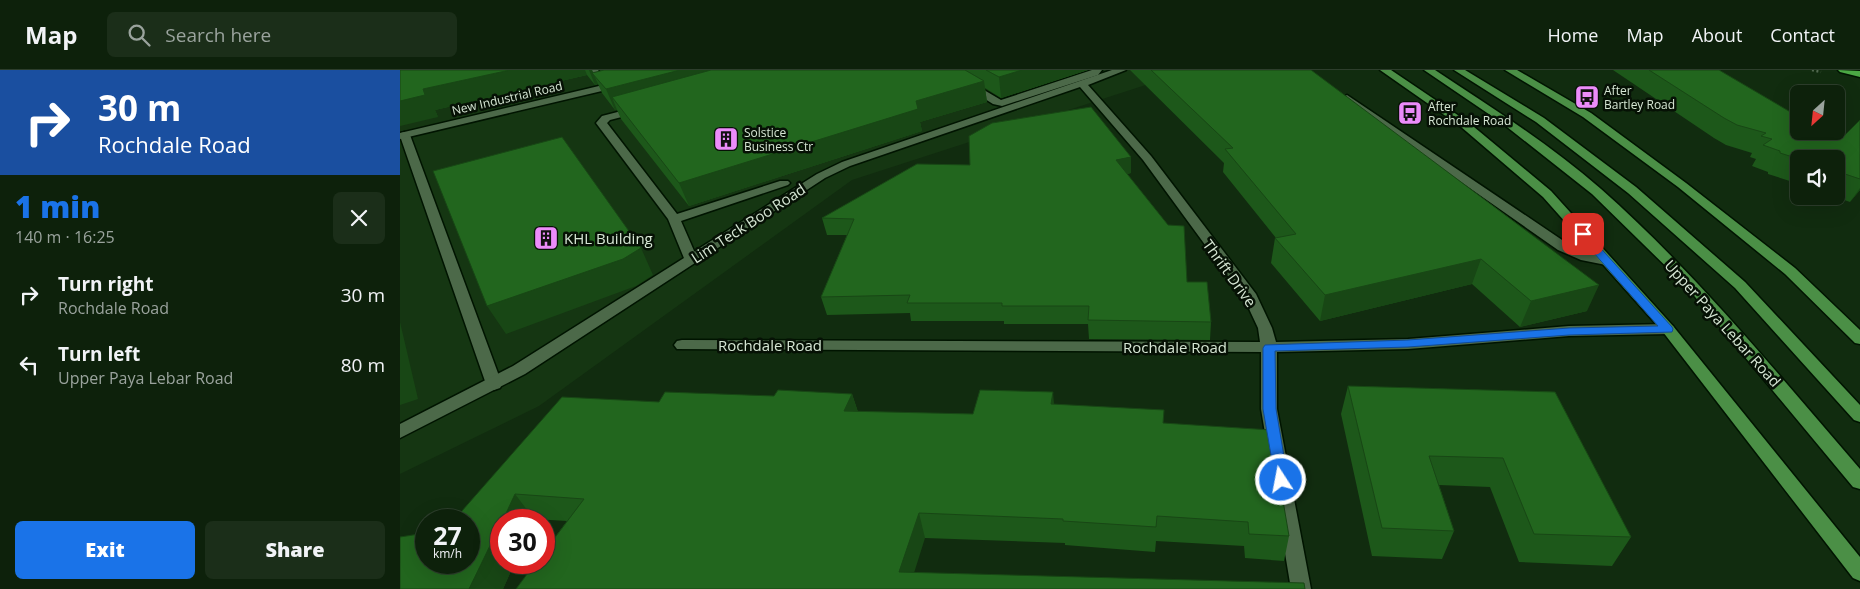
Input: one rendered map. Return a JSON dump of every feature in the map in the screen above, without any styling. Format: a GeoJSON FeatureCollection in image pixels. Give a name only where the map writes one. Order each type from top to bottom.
{"type":"FeatureCollection","features":[{"type":"Feature","properties":{"kind":"highway"},"geometry":{"type":"LineString","coordinates":[[1843,70],[1860,74]]}},
{"type":"Feature","properties":{"kind":"main road"},"geometry":{"type":"LineString","coordinates":[[1385,70],[1464,124],[1540,188],[1668,329],[1860,572]]}},
{"type":"Feature","properties":{"kind":"main road","name":"Upper Paya Lebar Road"},"geometry":{"type":"LineString","coordinates":[[1429,70],[1506,121],[1596,191],[1692,284],[1860,482]]}},
{"type":"Feature","properties":{"kind":"main road","name":"Upper Paya Lebar Road"},"geometry":{"type":"LineString","coordinates":[[1459,70],[1540,120],[1632,190],[1740,285],[1860,416]]}},
{"type":"Feature","properties":{"kind":"main road"},"geometry":{"type":"LineString","coordinates":[[1510,70],[1587,115],[1682,185],[1790,271],[1860,340]]}},
{"type":"Feature","properties":{"kind":"street"},"geometry":{"type":"LineString","coordinates":[[593,70],[608,87]]}},
{"type":"Feature","properties":{"kind":"street"},"geometry":{"type":"LineString","coordinates":[[944,70],[996,102],[1002,103],[1095,73],[1097,70]]}},
{"type":"Feature","properties":{"kind":"street","name":"Lim Teck Boo Road"},"geometry":{"type":"LineString","coordinates":[[400,432],[519,370],[821,176],[846,164],[1122,70]]}},
{"type":"Feature","properties":{"kind":"street","name":"New Industrial Road"},"geometry":{"type":"LineString","coordinates":[[402,136],[626,83]]}},
{"type":"Feature","properties":{"kind":"street","name":"Thrift Drive"},"geometry":{"type":"LineString","coordinates":[[1082,84],[1147,158],[1251,297],[1265,328],[1269,348],[1269,409],[1301,589]]}},
{"type":"Feature","properties":{"kind":"street"},"geometry":{"type":"LineString","coordinates":[[1341,94],[1563,247],[1586,257],[1606,261]]}},
{"type":"Feature","properties":{"kind":"street"},"geometry":{"type":"LineString","coordinates":[[644,108],[606,118],[601,123],[674,218],[691,260]]}},
{"type":"Feature","properties":{"kind":"street"},"geometry":{"type":"LineString","coordinates":[[402,136],[494,384]]}},
{"type":"Feature","properties":{"kind":"street"},"geometry":{"type":"LineString","coordinates":[[674,218],[784,183]]}},
{"type":"Feature","properties":{"kind":"street","name":"Rochdale Road"},"geometry":{"type":"LineString","coordinates":[[682,345],[1269,348],[1408,344],[1569,332],[1668,329]]}},
{"type":"Feature","properties":{"kind":"shaded area"},"geometry":{"type":"Polygon","coordinates":[[[400,70],[1192,70],[852,180],[539,406],[400,474],[400,70]]]}},
{"type":"Feature","properties":{"kind":"building"},"geometry":{"type":"Polygon","coordinates":[[[400,70],[510,70],[423,89],[425,95],[400,101],[400,70]]]}},
{"type":"Feature","properties":{"kind":"building"},"geometry":{"type":"Polygon","coordinates":[[[604,70],[680,70],[606,89],[592,73],[604,70]]]}},
{"type":"Feature","properties":{"kind":"building"},"geometry":{"type":"Polygon","coordinates":[[[711,70],[965,70],[984,81],[916,101],[918,109],[679,183],[612,97],[711,70]]]}},
{"type":"Feature","properties":{"kind":"building"},"geometry":{"type":"Polygon","coordinates":[[[986,70],[1022,70],[999,77],[986,70]]]}},
{"type":"Feature","properties":{"kind":"building"},"geometry":{"type":"Polygon","coordinates":[[[1151,70],[1311,70],[1599,285],[1531,301],[1481,259],[1325,295],[1275,238],[1296,234],[1225,149],[1233,148],[1151,70]]]}},
{"type":"Feature","properties":{"kind":"building"},"geometry":{"type":"Polygon","coordinates":[[[1649,70],[1719,70],[1790,112],[1790,140],[1845,140],[1845,135],[1860,120],[1860,179],[1845,174],[1845,150],[1790,150],[1790,156],[1763,145],[1772,139],[1761,136],[1766,133],[1737,125],[1649,70]]]}},
{"type":"Feature","properties":{"kind":"building"},"geometry":{"type":"Polygon","coordinates":[[[1091,107],[1131,157],[1116,160],[1168,225],[1184,226],[1187,282],[1207,282],[1211,322],[1088,320],[1089,306],[1002,306],[1002,303],[907,303],[910,295],[821,297],[854,219],[822,218],[917,164],[970,165],[969,136],[992,123],[1091,107]]]}},
{"type":"Feature","properties":{"kind":"building","name":"KHL Building"},"geometry":{"type":"Polygon","coordinates":[[[562,137],[641,248],[623,259],[487,306],[433,171],[562,137]]]}},
{"type":"Feature","properties":{"kind":"building"},"geometry":{"type":"Polygon","coordinates":[[[1348,386],[1555,392],[1631,537],[1534,534],[1503,458],[1429,456],[1454,531],[1382,528],[1348,386]]]}},
{"type":"Feature","properties":{"kind":"building"},"geometry":{"type":"Polygon","coordinates":[[[778,390],[852,394],[844,411],[973,414],[980,390],[1053,392],[1051,404],[1164,410],[1163,423],[1271,430],[1289,536],[1249,534],[1248,522],[1157,516],[1156,527],[1063,521],[1063,519],[919,513],[899,572],[1304,583],[1305,589],[516,589],[527,574],[555,574],[555,537],[584,499],[515,494],[508,509],[490,509],[490,546],[480,566],[480,509],[464,509],[562,397],[659,402],[665,392],[774,396],[778,390]]]}},
{"type":"Feature","properties":{"kind":"building"},"geometry":{"type":"Polygon","coordinates":[[[415,535],[415,574],[476,574],[469,589],[400,589],[400,537],[415,535]]]}},
{"type":"Feature","properties":{"kind":"place","name":"After Bartley Road"},"geometry":{"type":"Point","coordinates":[1587,97]}},
{"type":"Feature","properties":{"kind":"place","name":"After Rochdale Road"},"geometry":{"type":"Point","coordinates":[1410,113]}},
{"type":"Feature","properties":{"kind":"place","name":"Solstice Business Ctr"},"geometry":{"type":"Point","coordinates":[726,139]}},
{"type":"Feature","properties":{"kind":"place","name":"KHL Building"},"geometry":{"type":"Point","coordinates":[546,238]}},
{"type":"Feature","properties":{"kind":"route"},"geometry":{"type":"LineString","coordinates":[[1281,480],[1269,409],[1269,348],[1408,344],[1569,332],[1668,329],[1583,234]]}}]}
